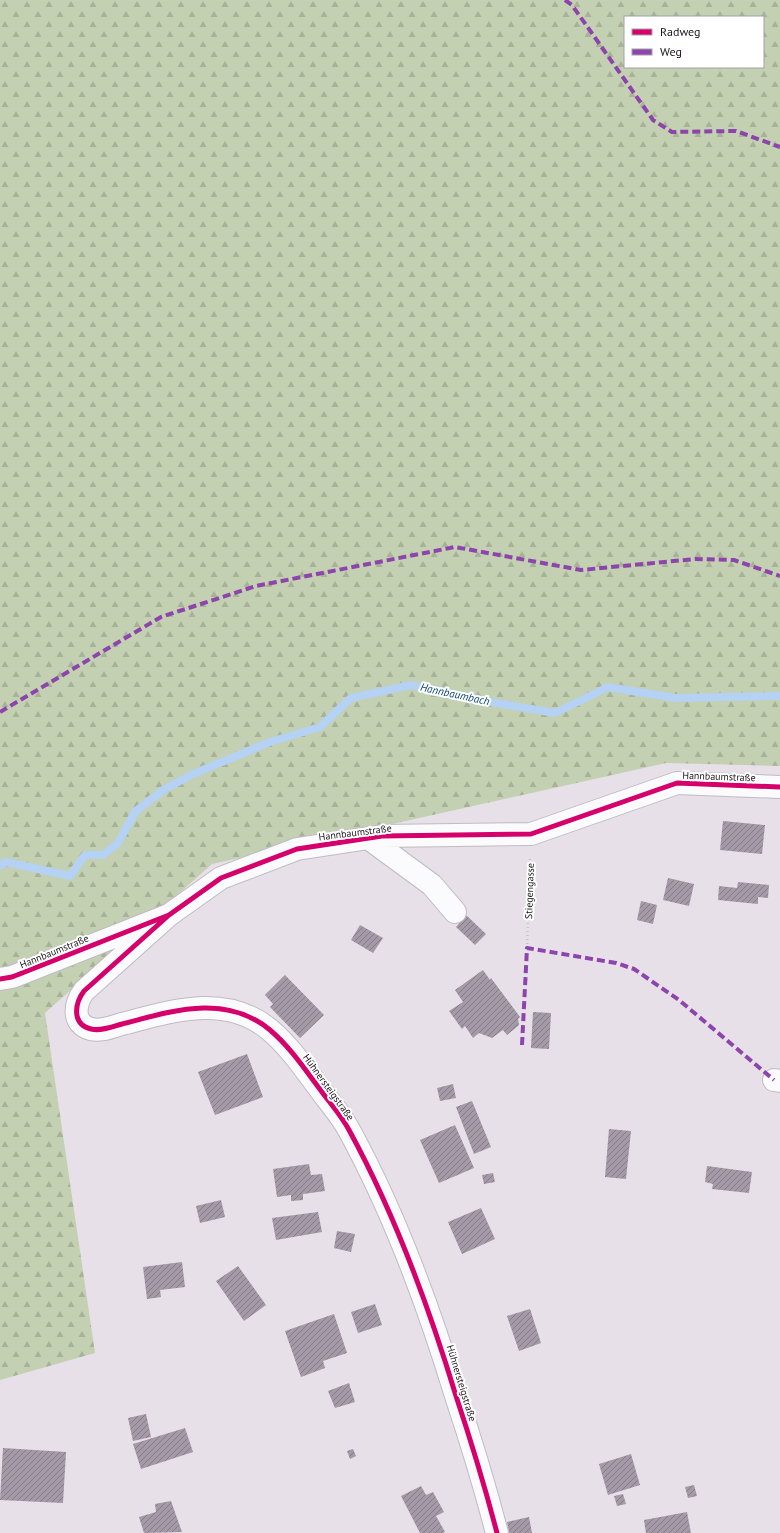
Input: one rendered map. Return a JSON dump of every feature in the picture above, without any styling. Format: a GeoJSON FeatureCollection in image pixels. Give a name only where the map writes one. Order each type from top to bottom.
{"type":"FeatureCollection","features":[{"type":"Feature","properties":{"kind":"street","name":"Hannbaumstraße"},"geometry":{"type":"LineString","coordinates":[[0,979],[12,977],[169,915],[221,878],[297,849],[382,836],[531,834],[677,783],[780,787]]}},
{"type":"Feature","properties":{"kind":"street"},"geometry":{"type":"LineString","coordinates":[[368,838],[432,885],[455,912]]}},
{"type":"Feature","properties":{"kind":"street","name":"Hühnersteigstraße"},"geometry":{"type":"LineString","coordinates":[[169,915],[84,991],[76,1003],[78,1017],[86,1027],[97,1030],[158,1014],[207,1007],[226,1009],[244,1014],[259,1022],[294,1054],[348,1129],[398,1230],[433,1319],[497,1533]]}},
{"type":"Feature","properties":{"kind":"green space"},"geometry":{"type":"Polygon","coordinates":[[[0,0],[780,0],[780,766],[666,763],[212,864],[45,1013],[95,1353],[0,1380],[0,0]]]}},
{"type":"Feature","properties":{"kind":"building"},"geometry":{"type":"Polygon","coordinates":[[[723,821],[765,825],[762,854],[720,850],[723,821]]]}},
{"type":"Feature","properties":{"kind":"building"},"geometry":{"type":"Polygon","coordinates":[[[668,878],[694,884],[689,906],[663,900],[668,878]]]}},
{"type":"Feature","properties":{"kind":"building"},"geometry":{"type":"Polygon","coordinates":[[[738,882],[769,885],[768,898],[758,897],[758,904],[718,900],[719,886],[737,888],[738,882]]]}},
{"type":"Feature","properties":{"kind":"building"},"geometry":{"type":"Polygon","coordinates":[[[641,901],[657,905],[653,924],[637,920],[641,901]]]}},
{"type":"Feature","properties":{"kind":"building"},"geometry":{"type":"Polygon","coordinates":[[[466,915],[486,934],[475,945],[456,927],[466,915]]]}},
{"type":"Feature","properties":{"kind":"building"},"geometry":{"type":"Polygon","coordinates":[[[360,925],[383,938],[373,953],[351,940],[360,925]]]}},
{"type":"Feature","properties":{"kind":"building"},"geometry":{"type":"Polygon","coordinates":[[[483,970],[490,980],[491,978],[520,1017],[518,1019],[519,1025],[507,1035],[503,1030],[492,1038],[479,1033],[473,1038],[465,1026],[462,1029],[449,1011],[463,1002],[455,990],[483,970]]]}},
{"type":"Feature","properties":{"kind":"building"},"geometry":{"type":"Polygon","coordinates":[[[285,975],[324,1015],[300,1038],[270,1007],[273,1004],[265,995],[285,975]]]}},
{"type":"Feature","properties":{"kind":"building"},"geometry":{"type":"Polygon","coordinates":[[[533,1012],[551,1013],[549,1049],[531,1048],[533,1012]]]}},
{"type":"Feature","properties":{"kind":"building"},"geometry":{"type":"Polygon","coordinates":[[[247,1054],[263,1097],[215,1115],[198,1072],[247,1054]]]}},
{"type":"Feature","properties":{"kind":"building"},"geometry":{"type":"Polygon","coordinates":[[[453,1084],[456,1098],[440,1101],[437,1088],[453,1084]]]}},
{"type":"Feature","properties":{"kind":"building"},"geometry":{"type":"Polygon","coordinates":[[[472,1101],[491,1147],[474,1154],[456,1107],[472,1101]]]}},
{"type":"Feature","properties":{"kind":"building"},"geometry":{"type":"Polygon","coordinates":[[[455,1125],[474,1168],[439,1183],[420,1140],[455,1125]]]}},
{"type":"Feature","properties":{"kind":"building"},"geometry":{"type":"Polygon","coordinates":[[[609,1129],[631,1131],[626,1179],[605,1177],[609,1129]]]}},
{"type":"Feature","properties":{"kind":"building"},"geometry":{"type":"Polygon","coordinates":[[[309,1164],[311,1175],[322,1174],[325,1191],[303,1194],[303,1200],[291,1201],[291,1195],[277,1197],[273,1169],[309,1164]]]}},
{"type":"Feature","properties":{"kind":"building"},"geometry":{"type":"Polygon","coordinates":[[[707,1166],[752,1172],[749,1193],[712,1189],[713,1184],[705,1182],[707,1166]]]}},
{"type":"Feature","properties":{"kind":"building"},"geometry":{"type":"Polygon","coordinates":[[[493,1173],[495,1182],[484,1184],[482,1175],[493,1173]]]}},
{"type":"Feature","properties":{"kind":"building"},"geometry":{"type":"Polygon","coordinates":[[[221,1200],[225,1217],[200,1223],[196,1206],[221,1200]]]}},
{"type":"Feature","properties":{"kind":"building"},"geometry":{"type":"Polygon","coordinates":[[[481,1208],[495,1239],[462,1254],[448,1222],[481,1208]]]}},
{"type":"Feature","properties":{"kind":"building"},"geometry":{"type":"Polygon","coordinates":[[[318,1212],[322,1232],[276,1240],[272,1218],[318,1212]]]}},
{"type":"Feature","properties":{"kind":"building"},"geometry":{"type":"Polygon","coordinates":[[[337,1231],[355,1234],[351,1252],[334,1248],[337,1231]]]}},
{"type":"Feature","properties":{"kind":"building"},"geometry":{"type":"Polygon","coordinates":[[[182,1262],[185,1287],[160,1290],[161,1297],[147,1299],[143,1267],[182,1262]]]}},
{"type":"Feature","properties":{"kind":"building"},"geometry":{"type":"Polygon","coordinates":[[[238,1266],[266,1305],[244,1321],[216,1281],[238,1266]]]}},
{"type":"Feature","properties":{"kind":"building"},"geometry":{"type":"Polygon","coordinates":[[[375,1304],[382,1325],[358,1333],[351,1312],[375,1304]]]}},
{"type":"Feature","properties":{"kind":"building"},"geometry":{"type":"Polygon","coordinates":[[[530,1309],[541,1343],[519,1351],[507,1316],[530,1309]]]}},
{"type":"Feature","properties":{"kind":"building"},"geometry":{"type":"Polygon","coordinates":[[[334,1314],[347,1353],[323,1361],[325,1368],[301,1377],[285,1331],[334,1314]]]}},
{"type":"Feature","properties":{"kind":"building"},"geometry":{"type":"Polygon","coordinates":[[[349,1383],[355,1402],[335,1408],[328,1391],[349,1383]]]}},
{"type":"Feature","properties":{"kind":"building"},"geometry":{"type":"Polygon","coordinates":[[[146,1414],[151,1437],[133,1441],[128,1418],[146,1414]]]}},
{"type":"Feature","properties":{"kind":"building"},"geometry":{"type":"Polygon","coordinates":[[[185,1428],[193,1452],[141,1469],[133,1444],[185,1428]]]}},
{"type":"Feature","properties":{"kind":"building"},"geometry":{"type":"Polygon","coordinates":[[[3,1448],[66,1452],[63,1503],[0,1500],[3,1448]]]}},
{"type":"Feature","properties":{"kind":"building"},"geometry":{"type":"Polygon","coordinates":[[[353,1449],[356,1456],[350,1459],[347,1451],[353,1449]]]}},
{"type":"Feature","properties":{"kind":"building"},"geometry":{"type":"Polygon","coordinates":[[[631,1454],[640,1485],[608,1495],[599,1464],[631,1454]]]}},
{"type":"Feature","properties":{"kind":"building"},"geometry":{"type":"Polygon","coordinates":[[[694,1485],[697,1496],[688,1498],[685,1487],[694,1485]]]}},
{"type":"Feature","properties":{"kind":"building"},"geometry":{"type":"Polygon","coordinates":[[[421,1486],[426,1495],[433,1492],[444,1512],[436,1516],[445,1532],[420,1533],[401,1496],[421,1486]]]}},
{"type":"Feature","properties":{"kind":"building"},"geometry":{"type":"Polygon","coordinates":[[[623,1494],[626,1504],[617,1506],[614,1496],[623,1494]]]}},
{"type":"Feature","properties":{"kind":"building"},"geometry":{"type":"Polygon","coordinates":[[[171,1501],[182,1532],[144,1533],[139,1517],[156,1512],[155,1504],[171,1501]]]}},
{"type":"Feature","properties":{"kind":"building"},"geometry":{"type":"Polygon","coordinates":[[[687,1512],[691,1533],[646,1533],[644,1520],[687,1512]]]}},
{"type":"Feature","properties":{"kind":"building"},"geometry":{"type":"Polygon","coordinates":[[[529,1517],[532,1533],[509,1533],[507,1522],[529,1517]]]}},
{"type":"Feature","properties":{"kind":"waterway","name":"Hannbaumbach"},"geometry":{"type":"LineString","coordinates":[[0,866],[6,862],[70,876],[85,855],[103,855],[118,843],[135,812],[163,790],[193,774],[270,742],[320,727],[351,698],[411,685],[490,702],[555,713],[608,687],[675,698],[780,696]]}},
{"type":"Feature","properties":{"kind":"marked path"},"geometry":{"type":"LineString","coordinates":[[565,0],[572,5],[653,120],[672,132],[736,131],[780,147]]}},
{"type":"Feature","properties":{"kind":"marked path"},"geometry":{"type":"LineString","coordinates":[[0,712],[161,617],[256,586],[455,547],[581,570],[695,559],[734,560],[780,576]]}},
{"type":"Feature","properties":{"kind":"marked path"},"geometry":{"type":"LineString","coordinates":[[522,1045],[527,948],[616,963],[634,969],[679,1000],[774,1080]]}},
{"type":"Feature","properties":{"kind":"cycle path"},"geometry":{"type":"LineString","coordinates":[[0,979],[12,977],[169,915],[221,878],[297,849],[382,836],[531,834],[677,783],[780,787]]}},
{"type":"Feature","properties":{"kind":"cycle path"},"geometry":{"type":"LineString","coordinates":[[169,915],[84,991],[78,1001],[77,1007],[80,1023],[91,1029],[100,1030],[182,1010],[200,1008],[218,1009],[236,1012],[253,1019],[270,1030],[284,1043],[346,1124],[366,1162],[396,1227],[434,1327],[478,1464],[497,1533]]}}]}
